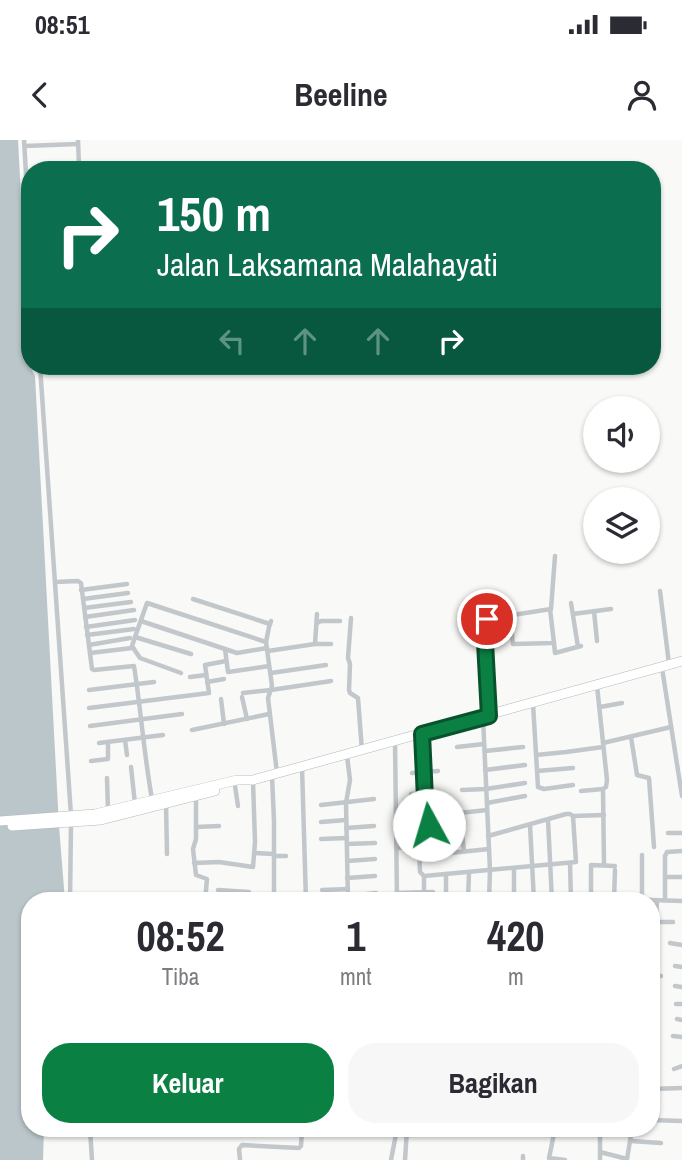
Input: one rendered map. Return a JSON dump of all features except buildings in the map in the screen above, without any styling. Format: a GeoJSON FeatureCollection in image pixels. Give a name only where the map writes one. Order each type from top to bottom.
{"type":"FeatureCollection","features":[{"type":"Feature","properties":{"kind":"highway"},"geometry":{"type":"LineString","coordinates":[[0,821],[89,818],[166,803],[682,661]]}},
{"type":"Feature","properties":{"kind":"highway"},"geometry":{"type":"LineString","coordinates":[[89,818],[135,804],[237,780],[244,783]]}},
{"type":"Feature","properties":{"kind":"highway"},"geometry":{"type":"LineString","coordinates":[[0,827],[71,819]]}},
{"type":"Feature","properties":{"kind":"street"},"geometry":{"type":"LineString","coordinates":[[26,161],[24,143],[78,142],[79,161]]}},
{"type":"Feature","properties":{"kind":"street"},"geometry":{"type":"LineString","coordinates":[[41,375],[71,819],[71,892]]}},
{"type":"Feature","properties":{"kind":"street"},"geometry":{"type":"LineString","coordinates":[[555,556],[550,609],[555,653],[579,646],[571,603]]}},
{"type":"Feature","properties":{"kind":"street"},"geometry":{"type":"LineString","coordinates":[[55,582],[80,583],[92,669],[134,666],[152,800]]}},
{"type":"Feature","properties":{"kind":"street"},"geometry":{"type":"LineString","coordinates":[[81,590],[127,584]]}},
{"type":"Feature","properties":{"kind":"street"},"geometry":{"type":"LineString","coordinates":[[660,591],[671,727],[682,796]]}},
{"type":"Feature","properties":{"kind":"street"},"geometry":{"type":"LineString","coordinates":[[83,599],[128,593]]}},
{"type":"Feature","properties":{"kind":"street"},"geometry":{"type":"LineString","coordinates":[[193,599],[271,622],[267,647],[272,686],[268,698],[274,775],[274,892]]}},
{"type":"Feature","properties":{"kind":"street"},"geometry":{"type":"LineString","coordinates":[[84,608],[131,602]]}},
{"type":"Feature","properties":{"kind":"street"},"geometry":{"type":"LineString","coordinates":[[181,673],[139,658],[132,648],[132,637],[147,603],[267,647]]}},
{"type":"Feature","properties":{"kind":"street"},"geometry":{"type":"LineString","coordinates":[[489,892],[484,744],[484,621],[550,609]]}},
{"type":"Feature","properties":{"kind":"street"},"geometry":{"type":"LineString","coordinates":[[573,614],[611,609]]}},
{"type":"Feature","properties":{"kind":"street"},"geometry":{"type":"LineString","coordinates":[[85,617],[134,610]]}},
{"type":"Feature","properties":{"kind":"street"},"geometry":{"type":"LineString","coordinates":[[594,611],[597,641]]}},
{"type":"Feature","properties":{"kind":"street"},"geometry":{"type":"LineString","coordinates":[[315,644],[317,614]]}},
{"type":"Feature","properties":{"kind":"street"},"geometry":{"type":"LineString","coordinates":[[510,616],[513,644],[554,643]]}},
{"type":"Feature","properties":{"kind":"street"},"geometry":{"type":"LineString","coordinates":[[351,618],[349,690],[358,698],[362,751]]}},
{"type":"Feature","properties":{"kind":"street"},"geometry":{"type":"LineString","coordinates":[[86,626],[138,621],[237,653],[267,647],[331,644]]}},
{"type":"Feature","properties":{"kind":"street"},"geometry":{"type":"LineString","coordinates":[[316,624],[321,621],[340,621]]}},
{"type":"Feature","properties":{"kind":"street"},"geometry":{"type":"LineString","coordinates":[[87,635],[134,629]]}},
{"type":"Feature","properties":{"kind":"street"},"geometry":{"type":"LineString","coordinates":[[89,645],[132,637],[191,654]]}},
{"type":"Feature","properties":{"kind":"street"},"geometry":{"type":"LineString","coordinates":[[90,653],[132,648]]}},
{"type":"Feature","properties":{"kind":"street"},"geometry":{"type":"LineString","coordinates":[[225,649],[228,672],[270,666]]}},
{"type":"Feature","properties":{"kind":"street"},"geometry":{"type":"LineString","coordinates":[[89,708],[209,693],[205,665],[226,661]]}},
{"type":"Feature","properties":{"kind":"street"},"geometry":{"type":"LineString","coordinates":[[271,673],[326,665]]}},
{"type":"Feature","properties":{"kind":"street"},"geometry":{"type":"LineString","coordinates":[[190,677],[206,675]]}},
{"type":"Feature","properties":{"kind":"street"},"geometry":{"type":"LineString","coordinates":[[207,682],[224,679]]}},
{"type":"Feature","properties":{"kind":"street"},"geometry":{"type":"LineString","coordinates":[[247,719],[243,695],[331,681]]}},
{"type":"Feature","properties":{"kind":"street"},"geometry":{"type":"LineString","coordinates":[[89,690],[155,682]]}},
{"type":"Feature","properties":{"kind":"street"},"geometry":{"type":"LineString","coordinates":[[597,685],[607,780],[603,789],[604,866]]}},
{"type":"Feature","properties":{"kind":"street"},"geometry":{"type":"LineString","coordinates":[[220,699],[224,724]]}},
{"type":"Feature","properties":{"kind":"street"},"geometry":{"type":"LineString","coordinates":[[533,703],[538,787],[542,789],[573,785]]}},
{"type":"Feature","properties":{"kind":"street"},"geometry":{"type":"LineString","coordinates":[[600,707],[622,703]]}},
{"type":"Feature","properties":{"kind":"street"},"geometry":{"type":"LineString","coordinates":[[90,726],[182,714]]}},
{"type":"Feature","properties":{"kind":"street"},"geometry":{"type":"LineString","coordinates":[[192,730],[269,715]]}},
{"type":"Feature","properties":{"kind":"street"},"geometry":{"type":"LineString","coordinates":[[536,755],[603,745],[671,727]]}},
{"type":"Feature","properties":{"kind":"street"},"geometry":{"type":"LineString","coordinates":[[422,734],[426,820],[429,825],[441,825]]}},
{"type":"Feature","properties":{"kind":"street"},"geometry":{"type":"LineString","coordinates":[[99,743],[163,735]]}},
{"type":"Feature","properties":{"kind":"street"},"geometry":{"type":"LineString","coordinates":[[631,737],[638,775],[649,778],[654,848]]}},
{"type":"Feature","properties":{"kind":"street"},"geometry":{"type":"LineString","coordinates":[[125,740],[127,755]]}},
{"type":"Feature","properties":{"kind":"street"},"geometry":{"type":"LineString","coordinates":[[395,741],[397,892]]}},
{"type":"Feature","properties":{"kind":"street"},"geometry":{"type":"LineString","coordinates":[[90,761],[108,760],[108,742]]}},
{"type":"Feature","properties":{"kind":"street"},"geometry":{"type":"LineString","coordinates":[[457,747],[484,744]]}},
{"type":"Feature","properties":{"kind":"street"},"geometry":{"type":"LineString","coordinates":[[485,751],[523,747]]}},
{"type":"Feature","properties":{"kind":"street"},"geometry":{"type":"LineString","coordinates":[[346,755],[350,780],[346,803],[348,892]]}},
{"type":"Feature","properties":{"kind":"street"},"geometry":{"type":"LineString","coordinates":[[485,770],[525,765]]}},
{"type":"Feature","properties":{"kind":"street"},"geometry":{"type":"LineString","coordinates":[[131,767],[135,804]]}},
{"type":"Feature","properties":{"kind":"street"},"geometry":{"type":"LineString","coordinates":[[302,767],[306,892]]}},
{"type":"Feature","properties":{"kind":"street"},"geometry":{"type":"LineString","coordinates":[[537,771],[573,768]]}},
{"type":"Feature","properties":{"kind":"street"},"geometry":{"type":"LineString","coordinates":[[412,773],[438,771]]}},
{"type":"Feature","properties":{"kind":"street"},"geometry":{"type":"LineString","coordinates":[[107,778],[108,812]]}},
{"type":"Feature","properties":{"kind":"street"},"geometry":{"type":"LineString","coordinates":[[238,806],[244,783]]}},
{"type":"Feature","properties":{"kind":"street"},"geometry":{"type":"LineString","coordinates":[[194,863],[219,862],[254,866],[244,783]]}},
{"type":"Feature","properties":{"kind":"street"},"geometry":{"type":"LineString","coordinates":[[462,790],[525,783]]}},
{"type":"Feature","properties":{"kind":"street"},"geometry":{"type":"LineString","coordinates":[[581,791],[603,789]]}},
{"type":"Feature","properties":{"kind":"street"},"geometry":{"type":"LineString","coordinates":[[411,794],[439,792]]}},
{"type":"Feature","properties":{"kind":"street"},"geometry":{"type":"LineString","coordinates":[[195,796],[195,875],[207,879],[206,892]]}},
{"type":"Feature","properties":{"kind":"street"},"geometry":{"type":"LineString","coordinates":[[487,803],[525,796]]}},
{"type":"Feature","properties":{"kind":"street"},"geometry":{"type":"LineString","coordinates":[[321,805],[374,799]]}},
{"type":"Feature","properties":{"kind":"street"},"geometry":{"type":"LineString","coordinates":[[166,803],[167,853]]}},
{"type":"Feature","properties":{"kind":"street"},"geometry":{"type":"LineString","coordinates":[[460,813],[487,810]]}},
{"type":"Feature","properties":{"kind":"street"},"geometry":{"type":"LineString","coordinates":[[413,814],[441,813]]}},
{"type":"Feature","properties":{"kind":"street"},"geometry":{"type":"LineString","coordinates":[[488,836],[566,814],[604,815]]}},
{"type":"Feature","properties":{"kind":"street"},"geometry":{"type":"LineString","coordinates":[[424,876],[576,862],[573,816]]}},
{"type":"Feature","properties":{"kind":"street"},"geometry":{"type":"LineString","coordinates":[[321,822],[346,820]]}},
{"type":"Feature","properties":{"kind":"street"},"geometry":{"type":"LineString","coordinates":[[548,820],[552,892]]}},
{"type":"Feature","properties":{"kind":"street"},"geometry":{"type":"LineString","coordinates":[[530,825],[534,892]]}},
{"type":"Feature","properties":{"kind":"street"},"geometry":{"type":"LineString","coordinates":[[196,827],[219,826]]}},
{"type":"Feature","properties":{"kind":"street"},"geometry":{"type":"LineString","coordinates":[[346,828],[374,826]]}},
{"type":"Feature","properties":{"kind":"street"},"geometry":{"type":"LineString","coordinates":[[461,832],[464,851]]}},
{"type":"Feature","properties":{"kind":"street"},"geometry":{"type":"LineString","coordinates":[[668,833],[682,833]]}},
{"type":"Feature","properties":{"kind":"street"},"geometry":{"type":"LineString","coordinates":[[321,839],[375,843]]}},
{"type":"Feature","properties":{"kind":"street"},"geometry":{"type":"LineString","coordinates":[[396,848],[440,845]]}},
{"type":"Feature","properties":{"kind":"street"},"geometry":{"type":"LineString","coordinates":[[419,847],[424,892],[433,892]]}},
{"type":"Feature","properties":{"kind":"street"},"geometry":{"type":"LineString","coordinates":[[450,853],[489,849]]}},
{"type":"Feature","properties":{"kind":"street"},"geometry":{"type":"LineString","coordinates":[[665,900],[666,853],[682,851]]}},
{"type":"Feature","properties":{"kind":"street"},"geometry":{"type":"LineString","coordinates":[[254,853],[286,856]]}},
{"type":"Feature","properties":{"kind":"street"},"geometry":{"type":"LineString","coordinates":[[638,892],[642,855]]}},
{"type":"Feature","properties":{"kind":"street"},"geometry":{"type":"LineString","coordinates":[[347,862],[375,859]]}},
{"type":"Feature","properties":{"kind":"street"},"geometry":{"type":"LineString","coordinates":[[570,863],[571,892]]}},
{"type":"Feature","properties":{"kind":"street"},"geometry":{"type":"LineString","coordinates":[[591,892],[591,866],[615,868],[614,892]]}},
{"type":"Feature","properties":{"kind":"street"},"geometry":{"type":"LineString","coordinates":[[514,868],[514,892]]}},
{"type":"Feature","properties":{"kind":"street"},"geometry":{"type":"LineString","coordinates":[[468,892],[469,872]]}},
{"type":"Feature","properties":{"kind":"street"},"geometry":{"type":"LineString","coordinates":[[446,874],[446,892]]}},
{"type":"Feature","properties":{"kind":"street"},"geometry":{"type":"LineString","coordinates":[[347,878],[375,876]]}},
{"type":"Feature","properties":{"kind":"street"},"geometry":{"type":"LineString","coordinates":[[665,877],[682,877]]}},
{"type":"Feature","properties":{"kind":"street"},"geometry":{"type":"LineString","coordinates":[[218,890],[249,892]]}},
{"type":"Feature","properties":{"kind":"street"},"geometry":{"type":"LineString","coordinates":[[322,890],[332,892]]}},
{"type":"Feature","properties":{"kind":"street"},"geometry":{"type":"LineString","coordinates":[[660,900],[682,901]]}},
{"type":"Feature","properties":{"kind":"street"},"geometry":{"type":"LineString","coordinates":[[660,922],[673,922]]}},
{"type":"Feature","properties":{"kind":"street"},"geometry":{"type":"LineString","coordinates":[[670,943],[682,945]]}},
{"type":"Feature","properties":{"kind":"street"},"geometry":{"type":"LineString","coordinates":[[675,966],[682,967]]}},
{"type":"Feature","properties":{"kind":"street"},"geometry":{"type":"LineString","coordinates":[[673,1036],[682,1037]]}},
{"type":"Feature","properties":{"kind":"street"},"geometry":{"type":"LineString","coordinates":[[674,1069],[682,1066]]}},
{"type":"Feature","properties":{"kind":"street"},"geometry":{"type":"LineString","coordinates":[[660,1089],[682,1088]]}},
{"type":"Feature","properties":{"kind":"street"},"geometry":{"type":"LineString","coordinates":[[660,1120],[682,1121]]}},
{"type":"Feature","properties":{"kind":"street"},"geometry":{"type":"LineString","coordinates":[[90,1137],[92,1160]]}},
{"type":"Feature","properties":{"kind":"street"},"geometry":{"type":"LineString","coordinates":[[240,1160],[239,1147],[242,1145],[299,1148],[302,1137]]}},
{"type":"Feature","properties":{"kind":"street"},"geometry":{"type":"LineString","coordinates":[[391,1160],[395,1137]]}},
{"type":"Feature","properties":{"kind":"street"},"geometry":{"type":"LineString","coordinates":[[405,1160],[406,1137]]}},
{"type":"Feature","properties":{"kind":"street"},"geometry":{"type":"LineString","coordinates":[[553,1137],[549,1159],[565,1160]]}},
{"type":"Feature","properties":{"kind":"street"},"geometry":{"type":"LineString","coordinates":[[600,1137],[600,1160]]}},
{"type":"Feature","properties":{"kind":"street"},"geometry":{"type":"LineString","coordinates":[[600,1152],[626,1159],[631,1137]]}},
{"type":"Feature","properties":{"kind":"street"},"geometry":{"type":"LineString","coordinates":[[631,1141],[662,1143]]}},
{"type":"Feature","properties":{"kind":"shaded area"},"geometry":{"type":"Polygon","coordinates":[[[0,140],[18,140],[21,196],[21,375],[35,376],[64,892],[21,892],[21,1137],[44,1137],[43,1160],[0,1160],[0,140]]]}},
{"type":"Feature","properties":{"kind":"route"},"geometry":{"type":"LineString","coordinates":[[429,825],[426,820],[422,734],[489,716],[484,624],[487,619]]}}]}
